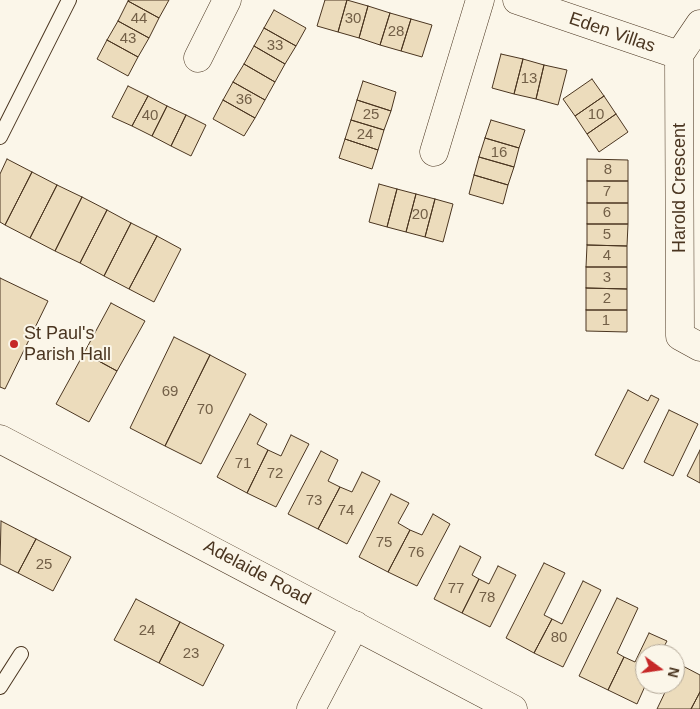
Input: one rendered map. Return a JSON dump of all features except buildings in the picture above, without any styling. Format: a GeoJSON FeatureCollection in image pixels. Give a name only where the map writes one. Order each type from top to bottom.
{"type":"FeatureCollection","features":[{"type":"Feature","properties":{"kind":"street"},"geometry":{"type":"LineString","coordinates":[[198,58],[227,0]]}},
{"type":"Feature","properties":{"kind":"street"},"geometry":{"type":"LineString","coordinates":[[434,152],[480,0]]}},
{"type":"Feature","properties":{"kind":"street","name":"Eden Villas"},"geometry":{"type":"LineString","coordinates":[[517,0],[679,55]]}},
{"type":"Feature","properties":{"kind":"street"},"geometry":{"type":"LineString","coordinates":[[679,55],[700,24]]}},
{"type":"Feature","properties":{"kind":"street","name":"Harold Crescent"},"geometry":{"type":"LineString","coordinates":[[679,55],[680,336],[700,347]]}},
{"type":"Feature","properties":{"kind":"street","name":"Adelaide Road"},"geometry":{"type":"LineString","coordinates":[[0,439],[513,709]]}},
{"type":"Feature","properties":{"kind":"street"},"geometry":{"type":"LineString","coordinates":[[311,709],[355,625]]}},
{"type":"Feature","properties":{"kind":"lane"},"geometry":{"type":"LineString","coordinates":[[0,138],[69,0]]}},
{"type":"Feature","properties":{"kind":"lane"},"geometry":{"type":"LineString","coordinates":[[0,687],[21,654]]}},
{"type":"Feature","properties":{"kind":"place","name":"St Paul's Parish Hall"},"geometry":{"type":"Point","coordinates":[14,344]}}]}
